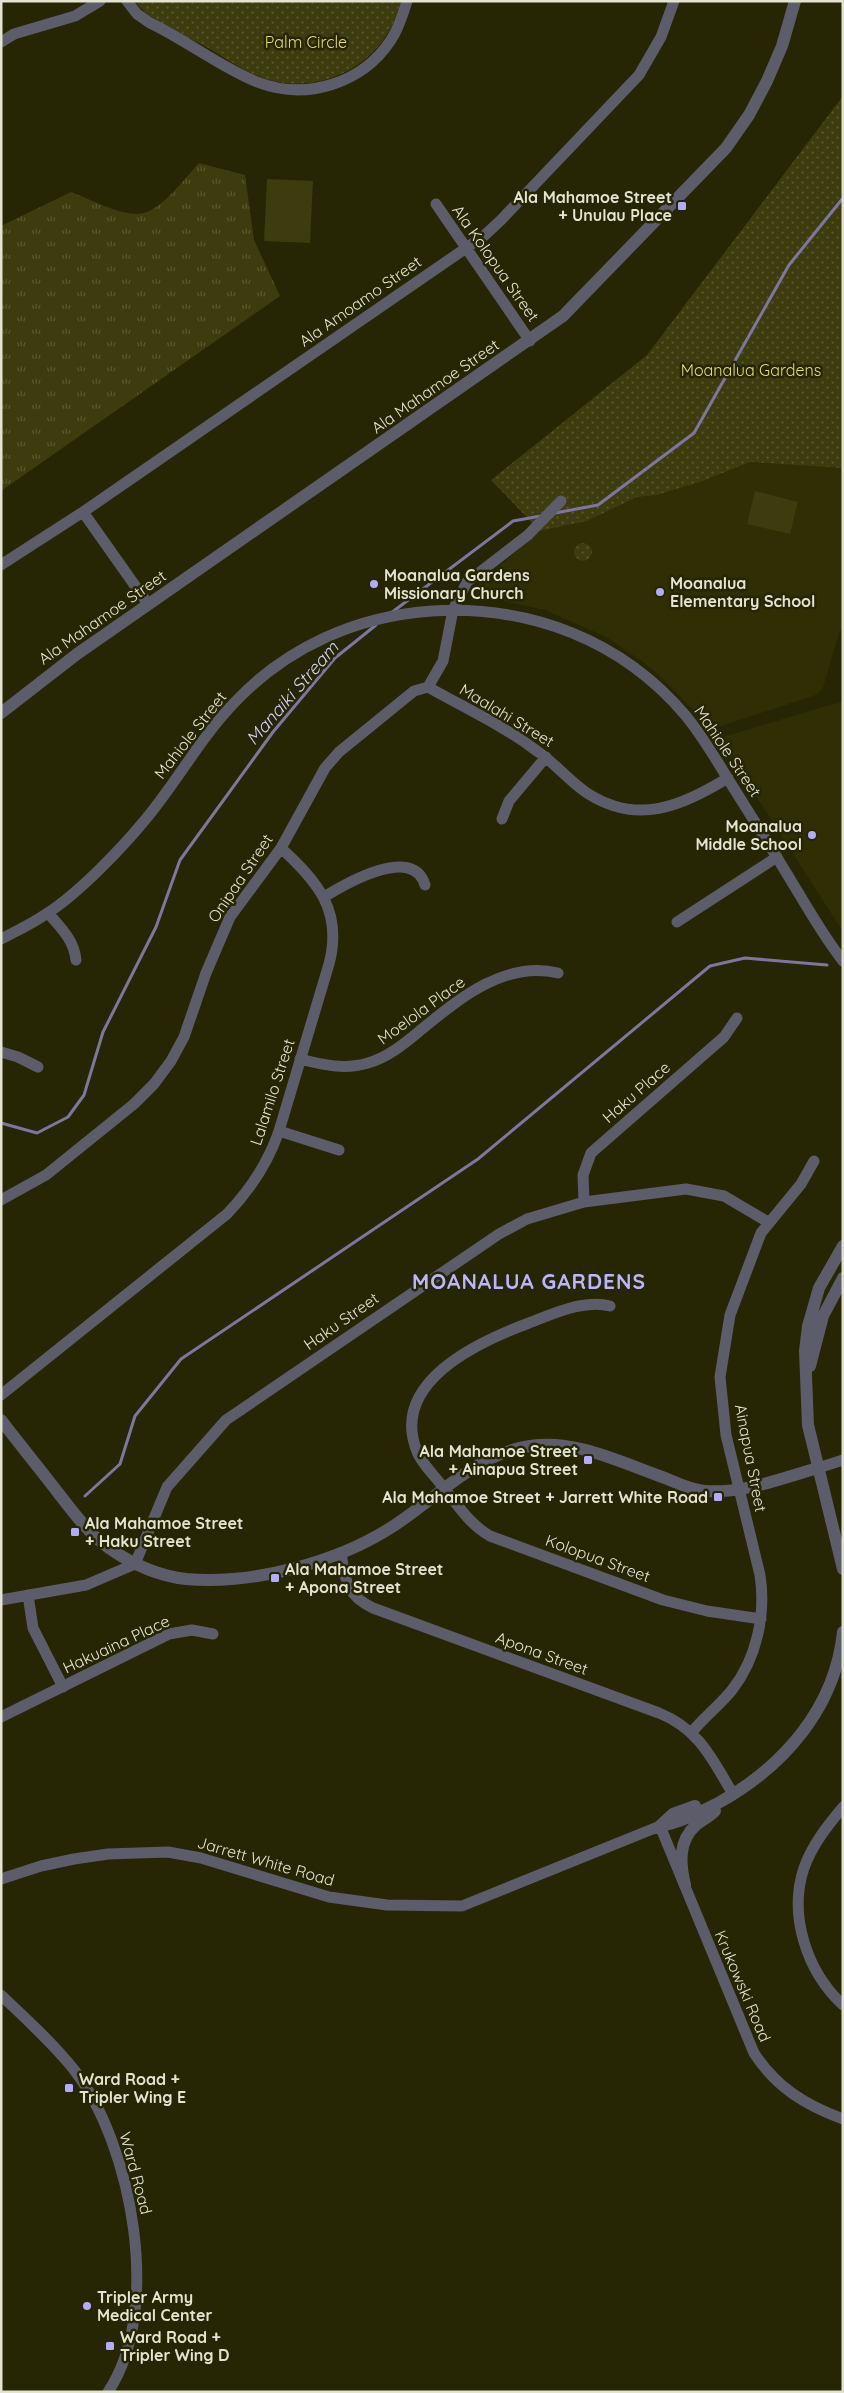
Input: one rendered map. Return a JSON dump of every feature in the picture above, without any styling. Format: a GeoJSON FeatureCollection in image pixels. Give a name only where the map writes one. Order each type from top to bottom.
{"type":"FeatureCollection","features":[{"type":"Feature","properties":{"kind":"street"},"geometry":{"type":"LineString","coordinates":[[1,42],[14,34],[75,16],[100,1]]}},
{"type":"Feature","properties":{"kind":"street"},"geometry":{"type":"LineString","coordinates":[[127,1],[137,14],[150,23],[254,81],[278,88],[302,90],[337,83],[368,65],[392,38],[407,1]]}},
{"type":"Feature","properties":{"kind":"street","name":"Ala Amoamo Street"},"geometry":{"type":"LineString","coordinates":[[1,565],[83,512],[466,247],[501,220],[639,75],[662,37],[674,1]]}},
{"type":"Feature","properties":{"kind":"street","name":"Ala Mahamoe Street"},"geometry":{"type":"LineString","coordinates":[[1,713],[42,680],[148,604],[550,327],[578,302],[726,148],[749,115],[767,81],[782,46],[795,1]]}},
{"type":"Feature","properties":{"kind":"street","name":"Ala Kolopua Street"},"geometry":{"type":"LineString","coordinates":[[436,204],[530,341]]}},
{"type":"Feature","properties":{"kind":"street"},"geometry":{"type":"LineString","coordinates":[[428,687],[446,652],[453,610],[467,582],[535,528],[561,501]]}},
{"type":"Feature","properties":{"kind":"street"},"geometry":{"type":"LineString","coordinates":[[83,512],[148,604]]}},
{"type":"Feature","properties":{"kind":"street","name":"Mahiole Street"},"geometry":{"type":"LineString","coordinates":[[1,939],[48,913],[74,893],[146,820],[216,722],[256,681],[273,668],[307,646],[349,626],[389,615],[453,610],[501,613],[545,622],[582,636],[619,657],[654,683],[685,715],[728,778],[843,961]]}},
{"type":"Feature","properties":{"kind":"street","name":"Maalahi Street"},"geometry":{"type":"LineString","coordinates":[[428,687],[522,740],[546,757],[586,792],[607,803],[630,809],[653,810],[676,806],[728,778]]}},
{"type":"Feature","properties":{"kind":"street","name":"Onipaa Street"},"geometry":{"type":"LineString","coordinates":[[1,1200],[46,1175],[134,1104],[158,1078],[184,1037],[226,925],[236,908],[281,848],[332,760],[414,691],[428,687]]}},
{"type":"Feature","properties":{"kind":"street"},"geometry":{"type":"LineString","coordinates":[[502,820],[509,800],[546,757]]}},
{"type":"Feature","properties":{"kind":"street","name":"Lalamilo Street"},"geometry":{"type":"LineString","coordinates":[[1,1396],[227,1214],[258,1176],[279,1131],[332,946],[333,927],[324,897],[310,875],[281,848]]}},
{"type":"Feature","properties":{"kind":"street"},"geometry":{"type":"LineString","coordinates":[[677,922],[777,857]]}},
{"type":"Feature","properties":{"kind":"street"},"geometry":{"type":"LineString","coordinates":[[324,897],[372,872],[386,868],[412,870],[420,874],[426,885]]}},
{"type":"Feature","properties":{"kind":"street"},"geometry":{"type":"LineString","coordinates":[[48,913],[72,943],[76,960]]}},
{"type":"Feature","properties":{"kind":"street","name":"Moelola Place"},"geometry":{"type":"LineString","coordinates":[[300,1059],[338,1067],[368,1063],[399,1048],[452,1005],[481,987],[526,970],[558,973]]}},
{"type":"Feature","properties":{"kind":"street","name":"Haku Place"},"geometry":{"type":"LineString","coordinates":[[584,1202],[583,1175],[590,1153],[724,1037],[736,1018]]}},
{"type":"Feature","properties":{"kind":"street"},"geometry":{"type":"LineString","coordinates":[[1,1052],[18,1056],[38,1068]]}},
{"type":"Feature","properties":{"kind":"street"},"geometry":{"type":"LineString","coordinates":[[279,1131],[340,1150]]}},
{"type":"Feature","properties":{"kind":"street","name":"Ainapua Street"},"geometry":{"type":"LineString","coordinates":[[692,1732],[734,1687],[752,1653],[760,1619],[762,1590],[760,1576],[726,1435],[720,1377],[730,1315],[754,1250],[768,1222],[801,1184],[814,1161]]}},
{"type":"Feature","properties":{"kind":"street","name":"Haku Street"},"geometry":{"type":"LineString","coordinates":[[136,1564],[167,1487],[226,1420],[499,1234],[527,1220],[584,1202],[670,1191],[699,1190],[724,1196],[768,1222]]}},
{"type":"Feature","properties":{"kind":"street"},"geometry":{"type":"LineString","coordinates":[[843,1246],[825,1276],[811,1312],[805,1350],[808,1425],[843,1569]]}},
{"type":"Feature","properties":{"kind":"street"},"geometry":{"type":"LineString","coordinates":[[806,1378],[823,1316],[843,1278]]}},
{"type":"Feature","properties":{"kind":"street","name":"Kolopua Street"},"geometry":{"type":"LineString","coordinates":[[610,1306],[599,1304],[584,1305],[496,1336],[465,1353],[432,1380],[417,1402],[413,1420],[413,1438],[424,1463],[472,1523],[490,1536],[662,1600],[707,1612],[760,1619]]}},
{"type":"Feature","properties":{"kind":"street"},"geometry":{"type":"LineString","coordinates":[[1,1420],[84,1526],[109,1548],[149,1570],[185,1578],[234,1578],[277,1571],[341,1553],[389,1529],[475,1465],[496,1455],[519,1448],[545,1445],[587,1451],[697,1490],[738,1490],[843,1460]]}},
{"type":"Feature","properties":{"kind":"street","name":"Apona Street"},"geometry":{"type":"LineString","coordinates":[[341,1553],[345,1582],[358,1600],[372,1608],[659,1712],[692,1732],[709,1753],[731,1795]]}},
{"type":"Feature","properties":{"kind":"street"},"geometry":{"type":"LineString","coordinates":[[1,1600],[86,1585],[136,1564]]}},
{"type":"Feature","properties":{"kind":"street","name":"Hakuaina Place"},"geometry":{"type":"LineString","coordinates":[[28,1595],[33,1628],[63,1687]]}},
{"type":"Feature","properties":{"kind":"street","name":"Hakuaina Place"},"geometry":{"type":"LineString","coordinates":[[1,1717],[169,1634],[192,1630],[213,1634]]}},
{"type":"Feature","properties":{"kind":"street","name":"Jarrett White Road"},"geometry":{"type":"LineString","coordinates":[[1,1879],[41,1866],[74,1859],[108,1854],[168,1852],[201,1858],[329,1897],[387,1905],[462,1906],[660,1826],[673,1814],[706,1801],[731,1795],[769,1770],[802,1733],[826,1690],[838,1657],[843,1632]]}},
{"type":"Feature","properties":{"kind":"street"},"geometry":{"type":"LineString","coordinates":[[684,1885],[681,1861],[684,1841],[689,1831],[712,1814],[731,1795]]}},
{"type":"Feature","properties":{"kind":"street"},"geometry":{"type":"LineString","coordinates":[[843,1807],[828,1824],[810,1855],[802,1880],[800,1905],[803,1937],[809,1956],[821,1979],[843,2005]]}},
{"type":"Feature","properties":{"kind":"street","name":"Krukowski Road"},"geometry":{"type":"LineString","coordinates":[[660,1826],[754,2053],[773,2078],[797,2098],[843,2119]]}},
{"type":"Feature","properties":{"kind":"street","name":"Ward Road"},"geometry":{"type":"LineString","coordinates":[[1,1995],[76,2072],[100,2112],[112,2137],[133,2218],[137,2255],[135,2310],[125,2358],[108,2392]]}},
{"type":"Feature","properties":{"kind":"shaded area","name":"Moanalua Elementary School"},"geometry":{"type":"Polygon","coordinates":[[[750,462],[843,467],[843,631],[840,630],[823,688],[816,695],[709,730],[692,709],[660,676],[606,637],[545,610],[480,596],[474,588],[540,531],[587,521],[637,497],[657,495],[703,481],[750,462]]]}},
{"type":"Feature","properties":{"kind":"shaded area","name":"Moanalua Middle School"},"geometry":{"type":"Polygon","coordinates":[[[843,701],[843,932],[719,738],[843,701]]]}},
{"type":"Feature","properties":{"kind":"green space","name":"Palm Circle"},"geometry":{"type":"Polygon","coordinates":[[[135,1],[401,1],[388,32],[376,49],[363,61],[335,77],[302,84],[269,80],[251,73],[156,21],[135,1]]]}},
{"type":"Feature","properties":{"kind":"green space","name":"Moanalua Gardens"},"geometry":{"type":"Polygon","coordinates":[[[843,96],[843,468],[750,462],[703,481],[657,495],[637,497],[587,521],[540,531],[491,480],[647,355],[843,96]]]}},
{"type":"Feature","properties":{"kind":"green space"},"geometry":{"type":"Polygon","coordinates":[[[199,163],[245,175],[254,240],[280,296],[1,491],[1,226],[71,192],[115,210],[143,213],[166,199],[199,163]]]}},
{"type":"Feature","properties":{"kind":"green space"},"geometry":{"type":"Polygon","coordinates":[[[267,179],[313,181],[310,243],[264,241],[267,179]]]}},
{"type":"Feature","properties":{"kind":"green space"},"geometry":{"type":"Polygon","coordinates":[[[755,491],[798,502],[790,534],[747,524],[755,491]]]}},
{"type":"Feature","properties":{"kind":"green space"},"geometry":{"type":"Polygon","coordinates":[[[583,543],[589,546],[592,552],[589,558],[583,561],[577,558],[574,552],[577,546],[583,543]]]}},
{"type":"Feature","properties":{"kind":"waterway","name":"Manaiki Stream"},"geometry":{"type":"LineString","coordinates":[[555,513],[598,505],[694,433],[789,265],[843,198]]}},
{"type":"Feature","properties":{"kind":"waterway","name":"Manaiki Stream"},"geometry":{"type":"LineString","coordinates":[[391,613],[513,521],[541,516]]}},
{"type":"Feature","properties":{"kind":"waterway","name":"Manaiki Stream"},"geometry":{"type":"LineString","coordinates":[[1,1123],[37,1133],[68,1117],[84,1095],[103,1032],[156,927],[180,860],[273,732],[335,658],[376,625]]}},
{"type":"Feature","properties":{"kind":"waterway"},"geometry":{"type":"LineString","coordinates":[[85,1496],[120,1464],[135,1416],[181,1359],[478,1159],[710,966],[745,958],[827,965]]}},
{"type":"Feature","properties":{"kind":"place","name":"Ala Mahamoe Street + Unulau Place"},"geometry":{"type":"Point","coordinates":[682,206]}},
{"type":"Feature","properties":{"kind":"place","name":"Moanalua Gardens Missionary Church"},"geometry":{"type":"Point","coordinates":[374,584]}},
{"type":"Feature","properties":{"kind":"place","name":"Moanalua Elementary School"},"geometry":{"type":"Point","coordinates":[660,592]}},
{"type":"Feature","properties":{"kind":"place","name":"Moanalua Middle School"},"geometry":{"type":"Point","coordinates":[812,835]}},
{"type":"Feature","properties":{"kind":"place","name":"Ala Mahamoe Street + Ainapua Street"},"geometry":{"type":"Point","coordinates":[588,1460]}},
{"type":"Feature","properties":{"kind":"place","name":"Ala Mahamoe Street + Jarrett White Road"},"geometry":{"type":"Point","coordinates":[718,1497]}},
{"type":"Feature","properties":{"kind":"place","name":"Ala Mahamoe Street + Haku Street"},"geometry":{"type":"Point","coordinates":[75,1532]}},
{"type":"Feature","properties":{"kind":"place","name":"Ala Mahamoe Street + Apona Street"},"geometry":{"type":"Point","coordinates":[275,1578]}},
{"type":"Feature","properties":{"kind":"place","name":"Ward Road + Tripler Wing E"},"geometry":{"type":"Point","coordinates":[69,2088]}},
{"type":"Feature","properties":{"kind":"place","name":"Tripler Army Medical Center"},"geometry":{"type":"Point","coordinates":[87,2306]}},
{"type":"Feature","properties":{"kind":"place","name":"Ward Road + Tripler Wing D"},"geometry":{"type":"Point","coordinates":[110,2346]}},
{"type":"Feature","properties":{"kind":"district","name":"MOANALUA GARDENS"},"geometry":{"type":"Point","coordinates":[529,1281]}}]}
